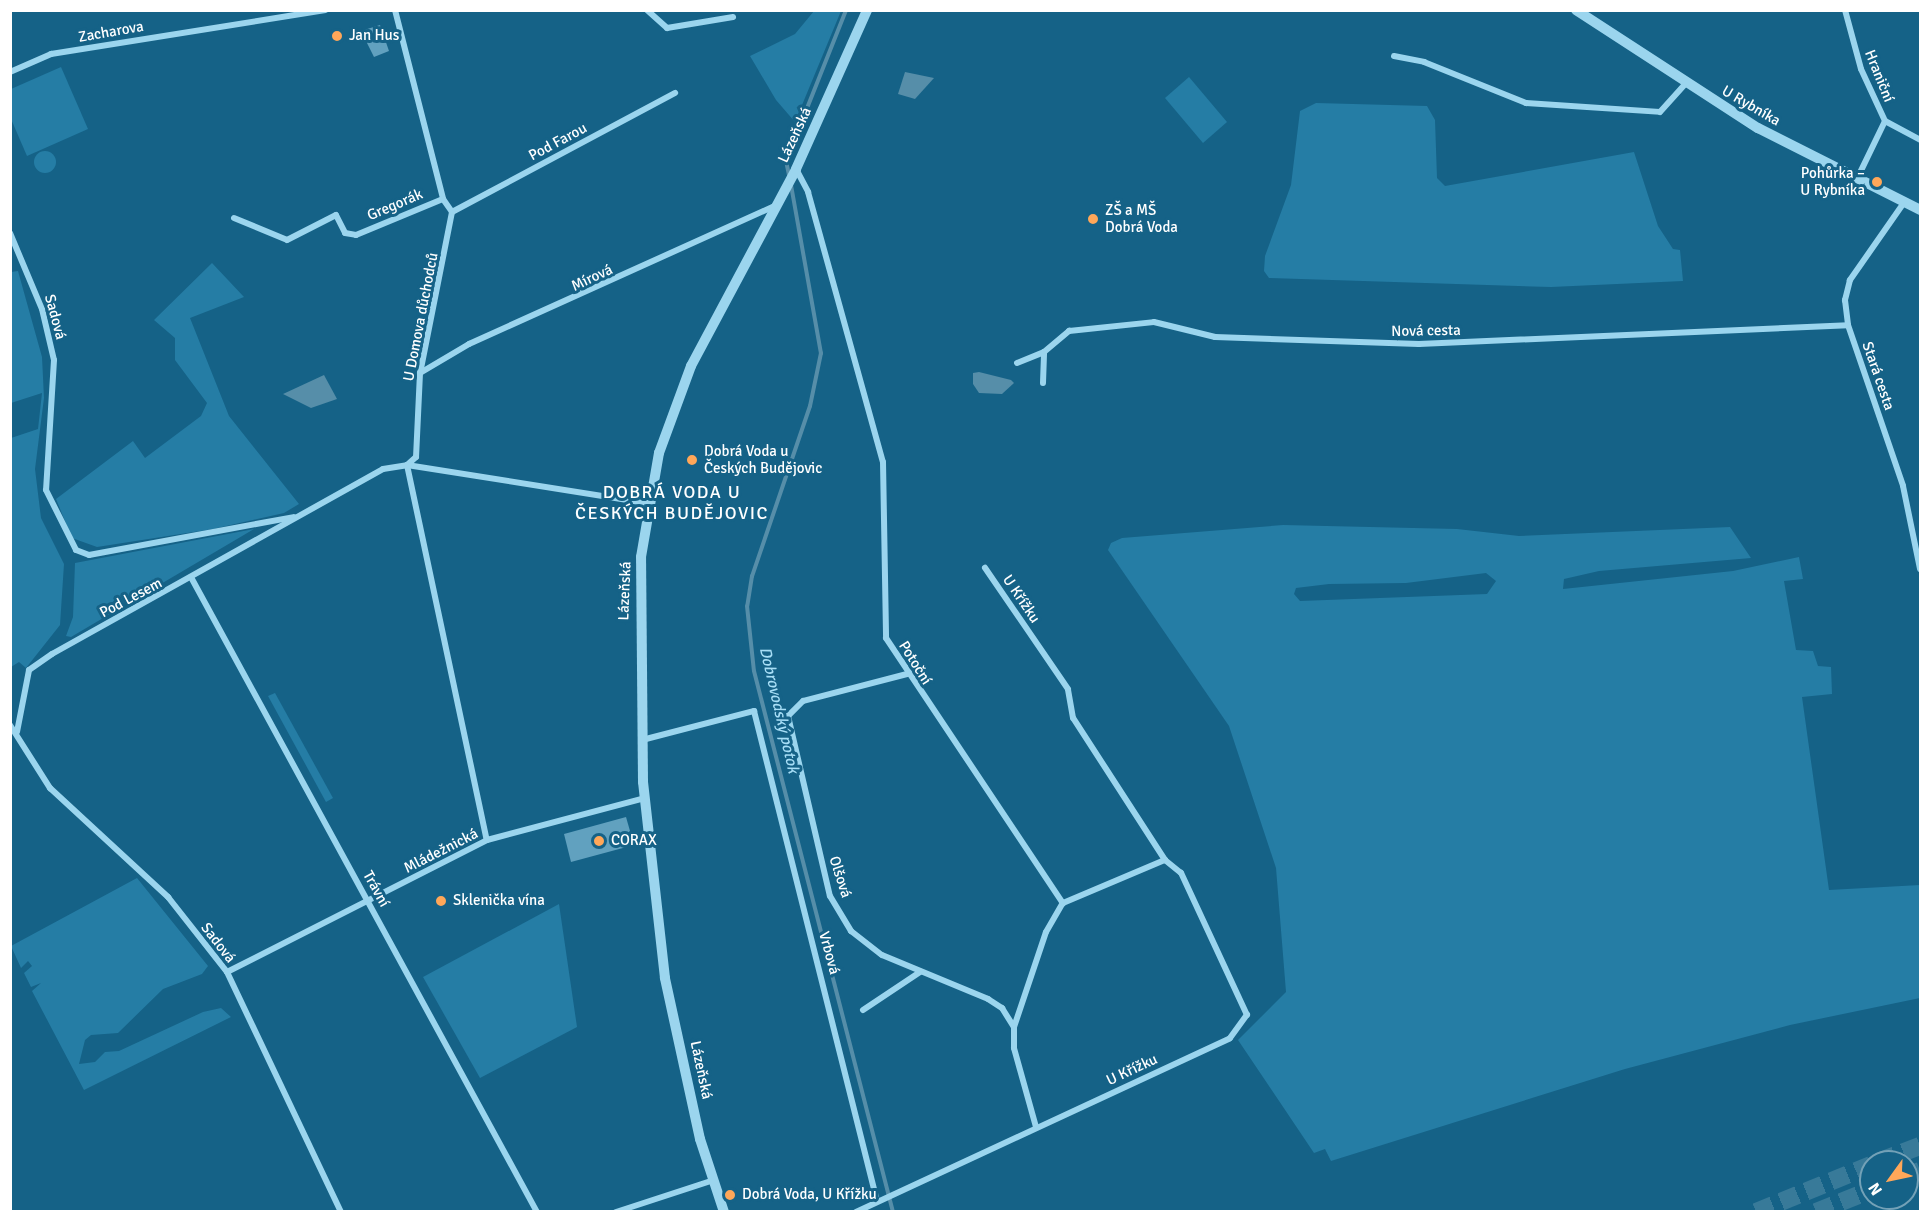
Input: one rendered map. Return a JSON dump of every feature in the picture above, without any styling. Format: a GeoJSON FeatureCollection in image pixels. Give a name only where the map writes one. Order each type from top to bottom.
{"type":"FeatureCollection","features":[{"type":"Feature","properties":{"kind":"street","name":"Zacharova"},"geometry":{"type":"LineString","coordinates":[[10,72],[51,54],[326,10]]}},
{"type":"Feature","properties":{"kind":"street"},"geometry":{"type":"LineString","coordinates":[[395,10],[443,199],[452,212]]}},
{"type":"Feature","properties":{"kind":"street"},"geometry":{"type":"LineString","coordinates":[[647,10],[667,28],[733,17]]}},
{"type":"Feature","properties":{"kind":"street","name":"Lázeňská"},"geometry":{"type":"LineString","coordinates":[[724,1212],[714,1180],[665,978],[645,798],[639,634],[648,503],[659,453],[691,366],[796,169],[867,10]]}},
{"type":"Feature","properties":{"kind":"street","name":"U Rybníka"},"geometry":{"type":"LineString","coordinates":[[1576,10],[1685,84],[1856,181],[1920,210]]}},
{"type":"Feature","properties":{"kind":"street","name":"Hraniční"},"geometry":{"type":"LineString","coordinates":[[1845,10],[1861,69],[1885,122],[1856,181]]}},
{"type":"Feature","properties":{"kind":"street"},"geometry":{"type":"LineString","coordinates":[[1394,56],[1424,63],[1526,103],[1660,112],[1685,84]]}},
{"type":"Feature","properties":{"kind":"street","name":"Pod Farou"},"geometry":{"type":"LineString","coordinates":[[452,212],[675,93]]}},
{"type":"Feature","properties":{"kind":"street"},"geometry":{"type":"LineString","coordinates":[[1885,122],[1920,140]]}},
{"type":"Feature","properties":{"kind":"street","name":"Potoční"},"geometry":{"type":"LineString","coordinates":[[796,169],[808,192],[879,443],[882,623],[893,654],[1063,903]]}},
{"type":"Feature","properties":{"kind":"street","name":"Gregorák"},"geometry":{"type":"LineString","coordinates":[[234,218],[287,240],[336,216],[345,233],[356,235],[443,199]]}},
{"type":"Feature","properties":{"kind":"street","name":"Stará cesta"},"geometry":{"type":"LineString","coordinates":[[1903,204],[1850,280],[1845,300],[1848,325],[1903,486],[1920,569]]}},
{"type":"Feature","properties":{"kind":"street","name":"Mírová"},"geometry":{"type":"LineString","coordinates":[[420,373],[469,344],[776,206]]}},
{"type":"Feature","properties":{"kind":"street","name":"U Domova důchodců"},"geometry":{"type":"LineString","coordinates":[[407,465],[416,457],[420,373],[452,212]]}},
{"type":"Feature","properties":{"kind":"street","name":"Sadová"},"geometry":{"type":"LineString","coordinates":[[10,233],[42,309],[54,360],[46,490],[76,550],[89,555],[109,552]]}},
{"type":"Feature","properties":{"kind":"street","name":"Nová cesta"},"geometry":{"type":"LineString","coordinates":[[1017,363],[1044,352],[1069,331],[1154,322],[1215,337],[1419,344],[1848,325]]}},
{"type":"Feature","properties":{"kind":"street"},"geometry":{"type":"LineString","coordinates":[[1043,383],[1044,352]]}},
{"type":"Feature","properties":{"kind":"street"},"geometry":{"type":"LineString","coordinates":[[407,465],[487,840]]}},
{"type":"Feature","properties":{"kind":"street","name":"Pod Lesem"},"geometry":{"type":"LineString","coordinates":[[17,732],[29,670],[382,469],[407,465],[648,503]]}},
{"type":"Feature","properties":{"kind":"street","name":"Pod Lesem"},"geometry":{"type":"LineString","coordinates":[[109,552],[299,516]]}},
{"type":"Feature","properties":{"kind":"street","name":"U Křížku"},"geometry":{"type":"LineString","coordinates":[[856,1212],[1230,1038],[1241,1028],[1247,1015],[1181,873],[1165,860],[1073,718],[1068,689],[985,568]]}},
{"type":"Feature","properties":{"kind":"street","name":"Trávní"},"geometry":{"type":"LineString","coordinates":[[192,579],[537,1212]]}},
{"type":"Feature","properties":{"kind":"street","name":"Olšová"},"geometry":{"type":"LineString","coordinates":[[907,674],[803,701],[791,710],[787,721],[831,896],[851,931],[882,956],[988,999],[1002,1008],[1014,1027]]}},
{"type":"Feature","properties":{"kind":"street","name":"Vrbová"},"geometry":{"type":"LineString","coordinates":[[642,741],[754,711],[878,1200]]}},
{"type":"Feature","properties":{"kind":"street","name":"Sadová"},"geometry":{"type":"LineString","coordinates":[[10,725],[17,732],[51,788],[168,897],[226,972],[340,1212]]}},
{"type":"Feature","properties":{"kind":"street","name":"Mládežnická"},"geometry":{"type":"LineString","coordinates":[[226,972],[487,840],[645,798]]}},
{"type":"Feature","properties":{"kind":"street"},"geometry":{"type":"LineString","coordinates":[[1036,1127],[1014,1048],[1014,1027],[1046,932],[1063,903],[1165,860]]}},
{"type":"Feature","properties":{"kind":"street"},"geometry":{"type":"LineString","coordinates":[[863,1010],[920,972]]}},
{"type":"Feature","properties":{"kind":"street"},"geometry":{"type":"LineString","coordinates":[[616,1212],[714,1180]]}},
{"type":"Feature","properties":{"kind":"shaded area"},"geometry":{"type":"Polygon","coordinates":[[[814,11],[841,11],[795,122],[776,100],[750,56],[795,34],[814,11]]]}},
{"type":"Feature","properties":{"kind":"shaded area"},"geometry":{"type":"Polygon","coordinates":[[[61,67],[88,129],[27,156],[11,119],[11,89],[61,67]]]}},
{"type":"Feature","properties":{"kind":"shaded area"},"geometry":{"type":"Polygon","coordinates":[[[905,72],[934,78],[915,99],[898,94],[905,72]]]}},
{"type":"Feature","properties":{"kind":"shaded area"},"geometry":{"type":"Polygon","coordinates":[[[1189,77],[1227,122],[1203,143],[1165,98],[1189,77]]]}},
{"type":"Feature","properties":{"kind":"shaded area"},"geometry":{"type":"Polygon","coordinates":[[[1316,103],[1427,106],[1435,120],[1437,178],[1445,186],[1634,152],[1658,226],[1673,249],[1680,250],[1683,281],[1551,287],[1269,278],[1264,271],[1265,256],[1291,185],[1300,111],[1316,103]]]}},
{"type":"Feature","properties":{"kind":"shaded area"},"geometry":{"type":"Polygon","coordinates":[[[45,151],[53,154],[56,162],[53,170],[45,173],[37,170],[34,162],[37,154],[45,151]]]}},
{"type":"Feature","properties":{"kind":"shaded area"},"geometry":{"type":"Polygon","coordinates":[[[212,263],[244,297],[190,318],[229,416],[299,504],[284,513],[213,529],[97,547],[72,538],[56,499],[133,441],[145,458],[201,416],[207,403],[175,360],[175,338],[154,320],[212,263]]]}},
{"type":"Feature","properties":{"kind":"shaded area"},"geometry":{"type":"Polygon","coordinates":[[[18,271],[42,357],[44,398],[35,469],[41,518],[64,564],[60,625],[26,668],[19,662],[11,667],[11,438],[38,429],[42,393],[11,403],[11,272],[18,271]]]}},
{"type":"Feature","properties":{"kind":"shaded area"},"geometry":{"type":"Polygon","coordinates":[[[979,372],[1011,380],[1014,383],[1002,394],[979,393],[973,384],[973,373],[979,372]]]}},
{"type":"Feature","properties":{"kind":"shaded area"},"geometry":{"type":"Polygon","coordinates":[[[324,375],[337,399],[311,408],[283,394],[324,375]]]}},
{"type":"Feature","properties":{"kind":"shaded area"},"geometry":{"type":"Polygon","coordinates":[[[1283,525],[1457,529],[1519,536],[1730,527],[1751,558],[1599,571],[1564,579],[1563,589],[1733,571],[1799,557],[1803,579],[1784,581],[1796,650],[1813,651],[1818,666],[1831,667],[1832,694],[1802,697],[1829,890],[1920,885],[1920,998],[1790,1025],[1625,1069],[1331,1161],[1325,1149],[1314,1153],[1238,1040],[1286,992],[1276,868],[1229,726],[1108,550],[1111,543],[1122,538],[1283,525]],[[1486,573],[1406,583],[1329,584],[1296,588],[1294,594],[1300,601],[1487,594],[1496,581],[1486,573]]]}},
{"type":"Feature","properties":{"kind":"shaded area"},"geometry":{"type":"Polygon","coordinates":[[[254,529],[71,637],[66,636],[73,617],[75,563],[254,529]]]}},
{"type":"Feature","properties":{"kind":"shaded area"},"geometry":{"type":"Polygon","coordinates":[[[275,693],[333,798],[326,802],[268,696],[275,693]]]}},
{"type":"Feature","properties":{"kind":"shaded area"},"geometry":{"type":"Polygon","coordinates":[[[137,878],[208,966],[202,974],[163,989],[118,1033],[91,1035],[85,1040],[79,1064],[95,1062],[105,1052],[119,1051],[203,1012],[221,1008],[231,1017],[84,1090],[32,991],[41,983],[31,987],[24,973],[32,966],[28,961],[21,968],[11,946],[137,878]]]}},
{"type":"Feature","properties":{"kind":"shaded area"},"geometry":{"type":"Polygon","coordinates":[[[559,904],[577,1027],[480,1078],[423,977],[559,904]]]}},
{"type":"Feature","properties":{"kind":"building"},"geometry":{"type":"Polygon","coordinates":[[[380,25],[389,51],[374,57],[361,31],[380,25]]]}},
{"type":"Feature","properties":{"kind":"building","name":"CORAX"},"geometry":{"type":"Polygon","coordinates":[[[626,817],[634,845],[571,862],[564,834],[626,817]]]}},
{"type":"Feature","properties":{"kind":"waterway","name":"Dobrovodský potok"},"geometry":{"type":"LineString","coordinates":[[789,175],[786,161],[846,10]]}},
{"type":"Feature","properties":{"kind":"waterway","name":"Dobrovodský potok"},"geometry":{"type":"LineString","coordinates":[[791,185],[821,353],[810,406],[752,576],[747,606],[754,671],[893,1212]]}},
{"type":"Feature","properties":{"kind":"tunnel"},"geometry":{"type":"LineString","coordinates":[[1910,1150],[1920,1146]]}},
{"type":"Feature","properties":{"kind":"tunnel"},"geometry":{"type":"LineString","coordinates":[[1756,1212],[1859,1170]]}},
{"type":"Feature","properties":{"kind":"tunnel"},"geometry":{"type":"LineString","coordinates":[[1816,1212],[1859,1195]]}},
{"type":"Feature","properties":{"kind":"place","name":"Jan Hus"},"geometry":{"type":"Point","coordinates":[337,36]}},
{"type":"Feature","properties":{"kind":"place","name":"Pohůrka – U Rybníka"},"geometry":{"type":"Point","coordinates":[1877,182]}},
{"type":"Feature","properties":{"kind":"place","name":"ZŠ a MŠ Dobrá Voda"},"geometry":{"type":"Point","coordinates":[1093,219]}},
{"type":"Feature","properties":{"kind":"place","name":"Dobrá Voda u Českých Budějovic"},"geometry":{"type":"Point","coordinates":[692,460]}},
{"type":"Feature","properties":{"kind":"place","name":"CORAX"},"geometry":{"type":"Point","coordinates":[599,841]}},
{"type":"Feature","properties":{"kind":"place","name":"Sklenička vína"},"geometry":{"type":"Point","coordinates":[441,901]}},
{"type":"Feature","properties":{"kind":"place","name":"Dobrá Voda, U Křížku"},"geometry":{"type":"Point","coordinates":[730,1195]}},
{"type":"Feature","properties":{"kind":"district","name":"DOBRÁ VODA U ČESKÝCH BUDĚJOVIC"},"geometry":{"type":"Point","coordinates":[672,503]}}]}
